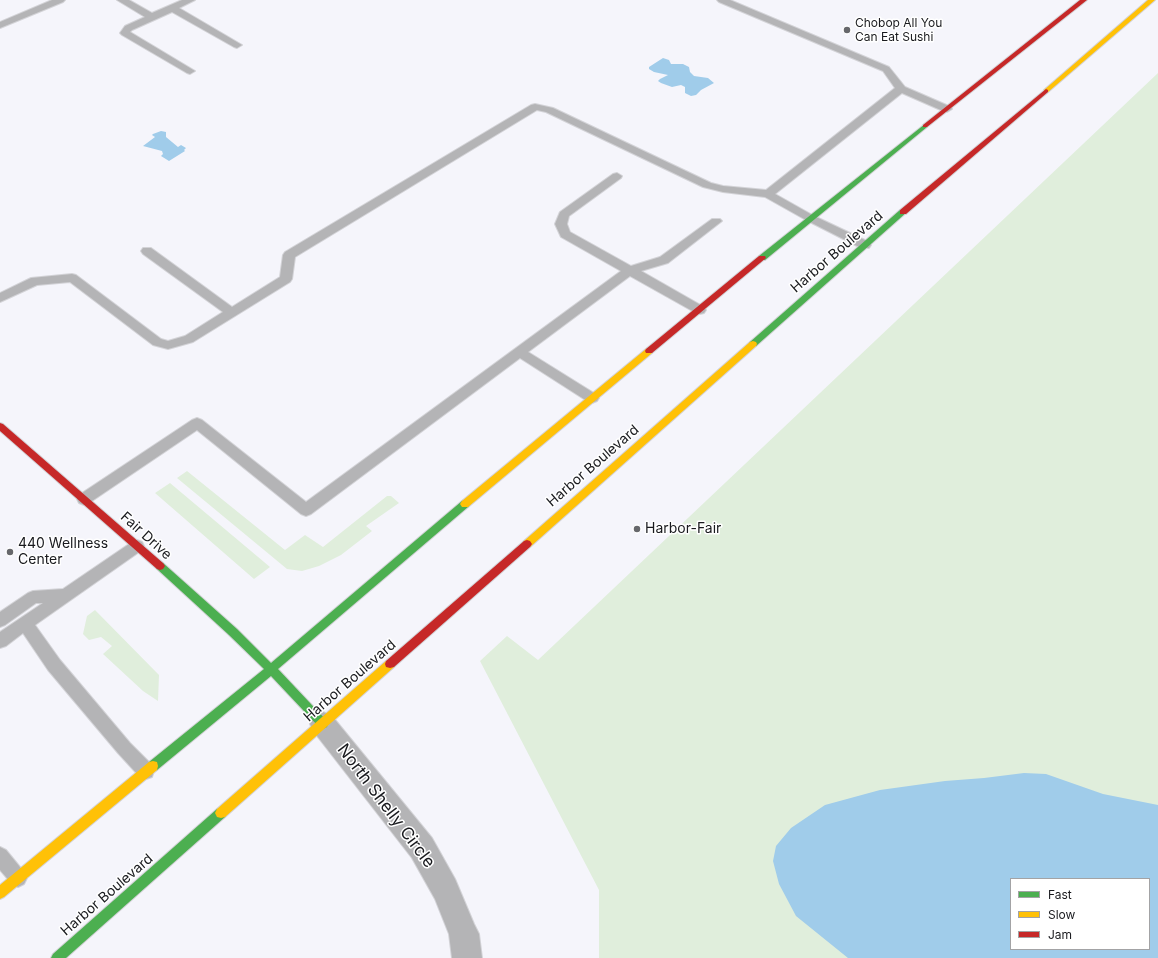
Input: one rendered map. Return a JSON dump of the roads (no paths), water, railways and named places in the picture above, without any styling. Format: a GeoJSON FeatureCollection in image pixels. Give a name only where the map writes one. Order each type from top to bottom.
{"type":"FeatureCollection","features":[{"type":"Feature","properties":{"kind":"main road"},"geometry":{"type":"LineString","coordinates":[[0,893],[271,669],[460,508],[810,218],[1084,0]]}},
{"type":"Feature","properties":{"kind":"main road","name":"Harbor Boulevard"},"geometry":{"type":"LineString","coordinates":[[57,958],[866,245],[1152,0]]}},
{"type":"Feature","properties":{"kind":"main road","name":"Fair Drive"},"geometry":{"type":"LineString","coordinates":[[0,426],[233,632],[271,669],[323,724]]}},
{"type":"Feature","properties":{"kind":"street","name":"North Shelly Circle"},"geometry":{"type":"LineString","coordinates":[[323,724],[422,848],[445,889],[464,934],[467,958]]}},
{"type":"Feature","properties":{"kind":"lane"},"geometry":{"type":"LineString","coordinates":[[0,25],[60,0]]}},
{"type":"Feature","properties":{"kind":"lane"},"geometry":{"type":"LineString","coordinates":[[190,0],[128,28],[125,32],[190,71]]}},
{"type":"Feature","properties":{"kind":"lane"},"geometry":{"type":"LineString","coordinates":[[722,0],[886,69],[901,89],[947,109]]}},
{"type":"Feature","properties":{"kind":"lane"},"geometry":{"type":"LineString","coordinates":[[127,1],[152,17]]}},
{"type":"Feature","properties":{"kind":"lane"},"geometry":{"type":"LineString","coordinates":[[172,8],[237,45]]}},
{"type":"Feature","properties":{"kind":"lane"},"geometry":{"type":"LineString","coordinates":[[768,194],[901,89]]}},
{"type":"Feature","properties":{"kind":"lane"},"geometry":{"type":"LineString","coordinates":[[0,298],[35,281],[72,278],[157,342],[168,345],[189,340],[286,279],[289,255],[535,107],[549,110],[707,185],[723,190],[768,194],[810,218],[866,245]]}},
{"type":"Feature","properties":{"kind":"lane"},"geometry":{"type":"LineString","coordinates":[[617,176],[564,214],[561,224],[565,234],[700,310]]}},
{"type":"Feature","properties":{"kind":"lane"},"geometry":{"type":"LineString","coordinates":[[84,499],[197,423],[306,510],[629,271],[664,260],[716,221]]}},
{"type":"Feature","properties":{"kind":"lane"},"geometry":{"type":"LineString","coordinates":[[148,251],[232,313]]}},
{"type":"Feature","properties":{"kind":"lane"},"geometry":{"type":"LineString","coordinates":[[519,352],[592,398]]}},
{"type":"Feature","properties":{"kind":"lane"},"geometry":{"type":"LineString","coordinates":[[0,641],[137,546]]}},
{"type":"Feature","properties":{"kind":"lane"},"geometry":{"type":"LineString","coordinates":[[0,620],[33,596],[66,595]]}},
{"type":"Feature","properties":{"kind":"lane"},"geometry":{"type":"LineString","coordinates":[[25,623],[54,665],[124,748],[146,771]]}},
{"type":"Feature","properties":{"kind":"lane"},"geometry":{"type":"LineString","coordinates":[[0,856],[18,878]]}},
{"type":"Feature","properties":{"kind":"water"},"geometry":{"type":"Polygon","coordinates":[[[663,58],[669,60],[671,64],[683,64],[689,67],[690,72],[694,76],[708,78],[714,83],[701,90],[696,95],[691,96],[685,93],[685,87],[681,85],[672,87],[661,83],[658,81],[668,75],[654,72],[649,69],[649,67],[663,58]]]}},
{"type":"Feature","properties":{"kind":"water"},"geometry":{"type":"Polygon","coordinates":[[[161,131],[166,132],[166,137],[178,147],[181,145],[186,148],[184,150],[185,151],[169,161],[161,156],[163,154],[162,151],[143,146],[155,137],[152,135],[153,134],[161,131]]]}},
{"type":"Feature","properties":{"kind":"water"},"geometry":{"type":"Polygon","coordinates":[[[1024,773],[1046,774],[1103,794],[1158,805],[1158,958],[848,958],[796,916],[779,884],[773,861],[776,846],[791,828],[825,805],[880,790],[945,781],[1024,773]]]}},
{"type":"Feature","properties":{"kind":"place","name":"Chobop All You Can Eat Sushi"},"geometry":{"type":"Point","coordinates":[847,30]}},
{"type":"Feature","properties":{"kind":"place","name":"Harbor-Fair"},"geometry":{"type":"Point","coordinates":[637,529]}},
{"type":"Feature","properties":{"kind":"place","name":"440 Wellness Center"},"geometry":{"type":"Point","coordinates":[10,552]}}]}
